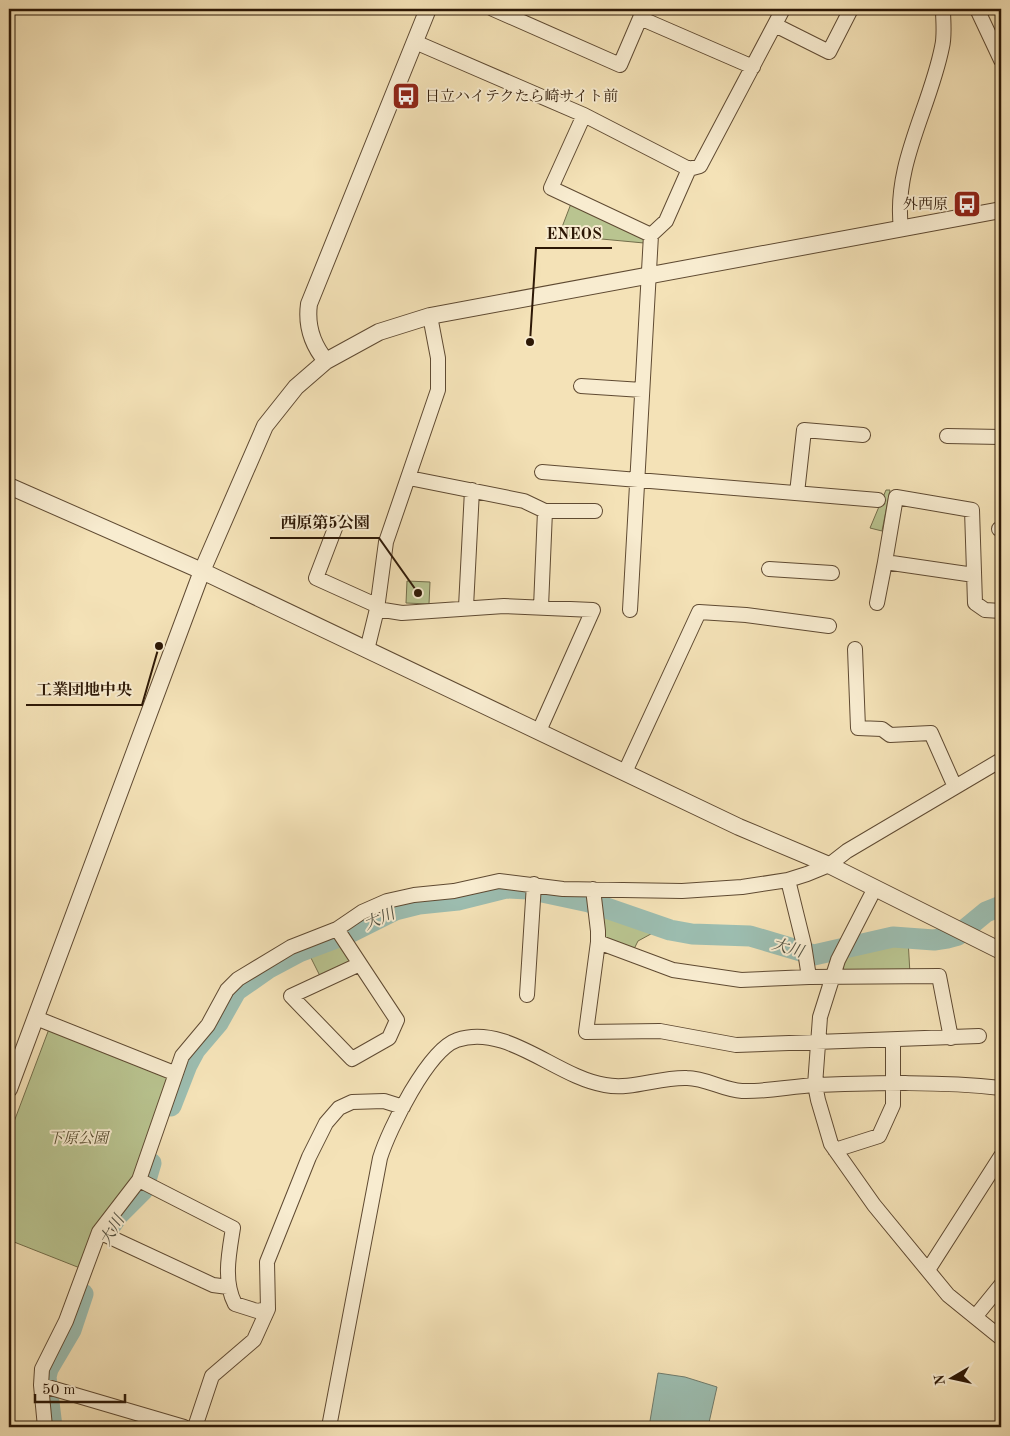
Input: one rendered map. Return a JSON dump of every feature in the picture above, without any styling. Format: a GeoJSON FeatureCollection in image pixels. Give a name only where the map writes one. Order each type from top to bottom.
{"type":"FeatureCollection","features":[{"type":"Feature","properties":{"kind":"street"},"geometry":{"type":"LineString","coordinates":[[326,361],[312,340],[308,316],[309,304],[428,9]]}},
{"type":"Feature","properties":{"kind":"street"},"geometry":{"type":"LineString","coordinates":[[415,42],[584,116],[689,169],[700,166],[782,9]]}},
{"type":"Feature","properties":{"kind":"street"},"geometry":{"type":"LineString","coordinates":[[775,24],[829,52],[851,9]]}},
{"type":"Feature","properties":{"kind":"street"},"geometry":{"type":"LineString","coordinates":[[901,228],[899,210],[903,168],[933,83],[941,54],[943,45],[943,9]]}},
{"type":"Feature","properties":{"kind":"street"},"geometry":{"type":"LineString","coordinates":[[977,9],[1001,60]]}},
{"type":"Feature","properties":{"kind":"street"},"geometry":{"type":"LineString","coordinates":[[500,10],[620,65],[642,13],[753,67]]}},
{"type":"Feature","properties":{"kind":"street"},"geometry":{"type":"LineString","coordinates":[[584,116],[551,188],[651,235]]}},
{"type":"Feature","properties":{"kind":"street"},"geometry":{"type":"LineString","coordinates":[[630,610],[651,235],[666,220],[689,169]]}},
{"type":"Feature","properties":{"kind":"street"},"geometry":{"type":"LineString","coordinates":[[9,1089],[202,571],[265,426],[296,387],[326,361],[379,332],[430,316],[1001,210]]}},
{"type":"Feature","properties":{"kind":"street"},"geometry":{"type":"LineString","coordinates":[[367,650],[378,607],[386,542],[438,390],[438,358],[430,316]]}},
{"type":"Feature","properties":{"kind":"street"},"geometry":{"type":"LineString","coordinates":[[581,386],[642,390]]}},
{"type":"Feature","properties":{"kind":"street"},"geometry":{"type":"LineString","coordinates":[[798,493],[804,430],[863,436]]}},
{"type":"Feature","properties":{"kind":"street"},"geometry":{"type":"LineString","coordinates":[[947,436],[1001,437]]}},
{"type":"Feature","properties":{"kind":"street"},"geometry":{"type":"LineString","coordinates":[[542,472],[878,500]]}},
{"type":"Feature","properties":{"kind":"street"},"geometry":{"type":"LineString","coordinates":[[409,478],[524,501],[545,512],[595,511]]}},
{"type":"Feature","properties":{"kind":"street"},"geometry":{"type":"LineString","coordinates":[[9,486],[202,571],[739,826],[829,865],[1001,951]]}},
{"type":"Feature","properties":{"kind":"street"},"geometry":{"type":"LineString","coordinates":[[466,607],[472,490]]}},
{"type":"Feature","properties":{"kind":"street"},"geometry":{"type":"LineString","coordinates":[[877,603],[896,497],[972,510],[975,603],[985,610],[1001,611]]}},
{"type":"Feature","properties":{"kind":"street"},"geometry":{"type":"LineString","coordinates":[[540,608],[545,512]]}},
{"type":"Feature","properties":{"kind":"street"},"geometry":{"type":"LineString","coordinates":[[337,522],[316,578],[378,607],[402,613],[466,607],[593,610],[539,731]]}},
{"type":"Feature","properties":{"kind":"street"},"geometry":{"type":"LineString","coordinates":[[885,562],[974,575]]}},
{"type":"Feature","properties":{"kind":"street"},"geometry":{"type":"LineString","coordinates":[[769,569],[832,573]]}},
{"type":"Feature","properties":{"kind":"street"},"geometry":{"type":"LineString","coordinates":[[625,772],[699,612],[746,615],[829,626]]}},
{"type":"Feature","properties":{"kind":"street"},"geometry":{"type":"LineString","coordinates":[[855,649],[858,728],[882,729],[890,735],[932,733],[955,787]]}},
{"type":"Feature","properties":{"kind":"street"},"geometry":{"type":"LineString","coordinates":[[45,1427],[41,1385],[42,1369],[66,1321],[99,1232],[144,1182],[174,1073],[182,1056],[208,1025],[227,990],[238,979],[292,947],[337,929],[362,912],[387,901],[414,895],[454,891],[499,881],[563,889],[594,899],[711,890],[788,880],[829,865],[847,851],[1001,760]]}},
{"type":"Feature","properties":{"kind":"street"},"geometry":{"type":"LineString","coordinates":[[788,880],[804,945],[808,972]]}},
{"type":"Feature","properties":{"kind":"street"},"geometry":{"type":"LineString","coordinates":[[527,996],[534,884]]}},
{"type":"Feature","properties":{"kind":"street"},"geometry":{"type":"LineString","coordinates":[[875,888],[838,960],[820,1017],[815,1085],[827,1133],[835,1150],[874,1204],[948,1296],[1001,1338]]}},
{"type":"Feature","properties":{"kind":"street"},"geometry":{"type":"LineString","coordinates":[[594,899],[598,942],[586,1032],[660,1031],[736,1045],[893,1041],[979,1036]]}},
{"type":"Feature","properties":{"kind":"street"},"geometry":{"type":"LineString","coordinates":[[337,929],[397,1020],[389,1038],[352,1060],[291,996],[360,964]]}},
{"type":"Feature","properties":{"kind":"street"},"geometry":{"type":"LineString","coordinates":[[598,942],[673,970],[741,980],[808,972],[832,978],[939,976],[951,1038]]}},
{"type":"Feature","properties":{"kind":"street"},"geometry":{"type":"LineString","coordinates":[[36,1018],[174,1073]]}},
{"type":"Feature","properties":{"kind":"street"},"geometry":{"type":"LineString","coordinates":[[329,1427],[380,1158],[386,1138],[429,1063],[442,1048],[454,1041],[481,1036],[493,1037],[580,1078],[620,1087],[688,1078],[742,1091],[815,1085],[894,1084],[966,1084],[1001,1088]]}},
{"type":"Feature","properties":{"kind":"street"},"geometry":{"type":"LineString","coordinates":[[835,1150],[879,1136],[893,1104],[893,1041]]}},
{"type":"Feature","properties":{"kind":"street"},"geometry":{"type":"LineString","coordinates":[[195,1427],[212,1376],[254,1340],[268,1309],[266,1262],[309,1157],[326,1123],[340,1108],[352,1102],[384,1101],[403,1107]]}},
{"type":"Feature","properties":{"kind":"street"},"geometry":{"type":"LineString","coordinates":[[928,1270],[1001,1156]]}},
{"type":"Feature","properties":{"kind":"street"},"geometry":{"type":"LineString","coordinates":[[144,1182],[233,1228],[228,1258],[228,1287],[235,1304],[257,1311],[268,1309]]}},
{"type":"Feature","properties":{"kind":"street"},"geometry":{"type":"LineString","coordinates":[[99,1232],[213,1285],[228,1287]]}},
{"type":"Feature","properties":{"kind":"street"},"geometry":{"type":"LineString","coordinates":[[975,1317],[1001,1285]]}},
{"type":"Feature","properties":{"kind":"street"},"geometry":{"type":"LineString","coordinates":[[41,1385],[184,1427]]}},
{"type":"Feature","properties":{"kind":"green space"},"geometry":{"type":"Polygon","coordinates":[[[572,201],[644,234],[644,243],[559,235],[572,201]]]}},
{"type":"Feature","properties":{"kind":"green space"},"geometry":{"type":"Polygon","coordinates":[[[886,490],[890,490],[882,531],[870,528],[886,490]]]}},
{"type":"Feature","properties":{"kind":"green space"},"geometry":{"type":"Polygon","coordinates":[[[407,581],[430,582],[429,604],[406,603],[407,581]]]}},
{"type":"Feature","properties":{"kind":"green space"},"geometry":{"type":"Polygon","coordinates":[[[598,908],[660,929],[638,941],[632,953],[599,941],[598,908]]]}},
{"type":"Feature","properties":{"kind":"green space"},"geometry":{"type":"Polygon","coordinates":[[[342,938],[353,957],[351,966],[322,980],[309,954],[342,938]]]}},
{"type":"Feature","properties":{"kind":"green space"},"geometry":{"type":"Polygon","coordinates":[[[893,939],[908,939],[910,974],[848,975],[842,967],[849,949],[893,939]]]}},
{"type":"Feature","properties":{"kind":"green space","name":"下原公園"},"geometry":{"type":"Polygon","coordinates":[[[49,1029],[168,1076],[141,1160],[126,1190],[114,1201],[98,1223],[80,1268],[9,1240],[9,1135],[49,1029]]]}},
{"type":"Feature","properties":{"kind":"shaded area"},"geometry":{"type":"Polygon","coordinates":[[[658,1373],[685,1377],[717,1387],[708,1427],[649,1427],[658,1373]]]}},
{"type":"Feature","properties":{"kind":"waterway","name":"大川"},"geometry":{"type":"LineString","coordinates":[[171,1106],[195,1050],[218,1023],[236,991],[269,968],[299,952],[347,934],[395,910],[419,904],[458,900],[506,888],[528,889],[589,902],[670,930],[692,934],[750,936],[814,955],[893,937],[934,940],[947,938],[958,935],[986,912],[1001,906]]}},
{"type":"Feature","properties":{"kind":"waterway","name":"大川"},"geometry":{"type":"LineString","coordinates":[[109,1228],[118,1215],[143,1190],[151,1163]]}},
{"type":"Feature","properties":{"kind":"waterway","name":"大川"},"geometry":{"type":"LineString","coordinates":[[52,1427],[46,1377],[48,1369],[71,1330],[83,1294]]}},
{"type":"Feature","properties":{"kind":"place","name":"日立ハイテクたら崎サイト前"},"geometry":{"type":"Point","coordinates":[406,96]}},
{"type":"Feature","properties":{"kind":"place","name":"外西原"},"geometry":{"type":"Point","coordinates":[967,204]}},
{"type":"Feature","properties":{"kind":"place","name":"ENEOS"},"geometry":{"type":"Point","coordinates":[530,342]}},
{"type":"Feature","properties":{"kind":"place","name":"西原第5公園"},"geometry":{"type":"Point","coordinates":[418,593]}},
{"type":"Feature","properties":{"kind":"place","name":"工業団地中央"},"geometry":{"type":"Point","coordinates":[159,646]}}]}
